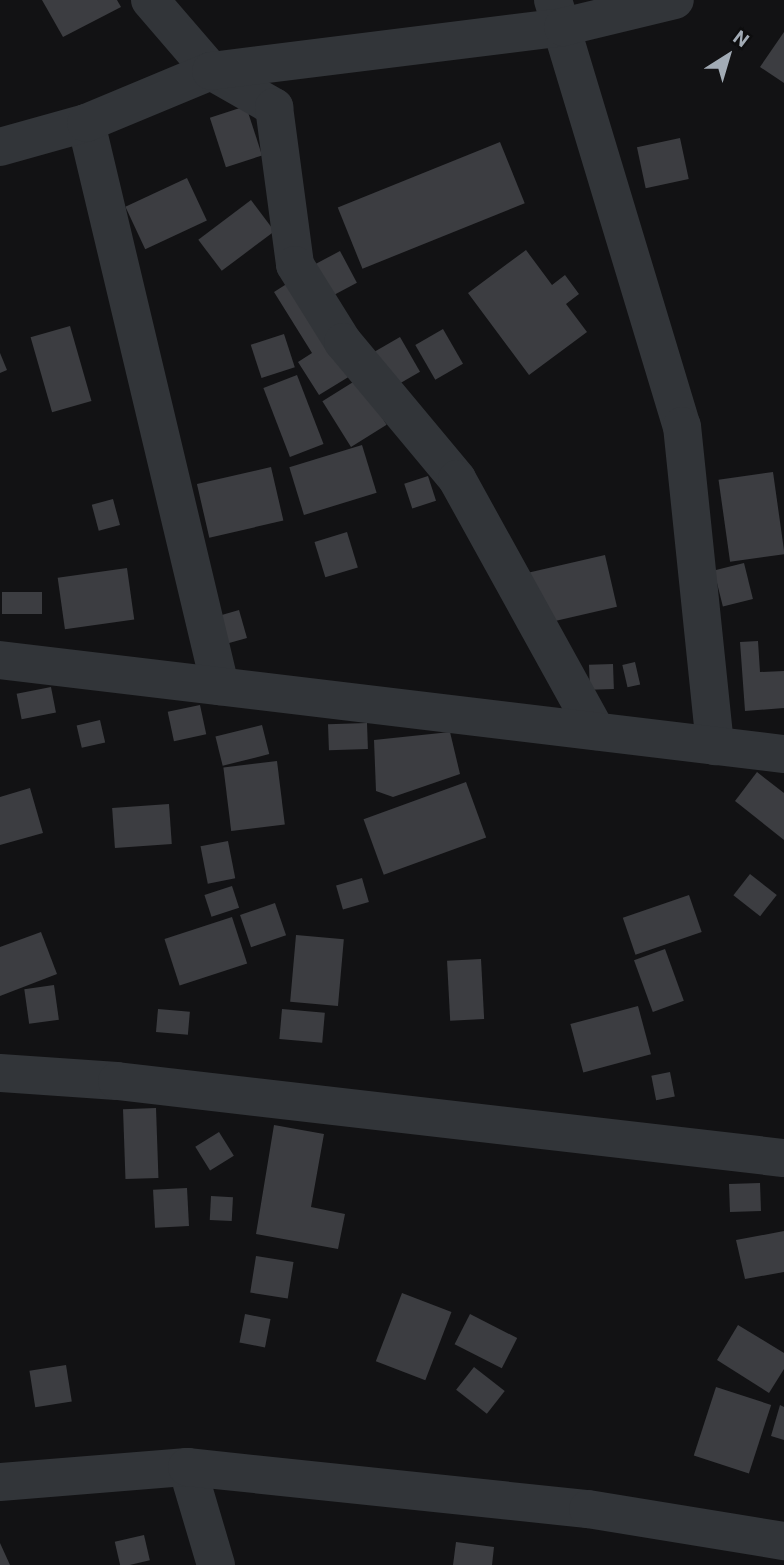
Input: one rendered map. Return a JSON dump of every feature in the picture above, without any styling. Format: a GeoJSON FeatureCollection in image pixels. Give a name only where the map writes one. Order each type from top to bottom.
{"type":"FeatureCollection","features":[{"type":"Feature","properties":{"kind":"street"},"geometry":{"type":"LineString","coordinates":[[150,0],[211,71],[274,107],[295,265],[343,342],[457,479],[596,731]]}},
{"type":"Feature","properties":{"kind":"street"},"geometry":{"type":"LineString","coordinates":[[0,147],[86,123],[211,71],[558,13],[675,0]]}},
{"type":"Feature","properties":{"kind":"street"},"geometry":{"type":"LineString","coordinates":[[558,13],[682,426],[715,746]]}},
{"type":"Feature","properties":{"kind":"street"},"geometry":{"type":"LineString","coordinates":[[86,123],[220,686]]}},
{"type":"Feature","properties":{"kind":"street"},"geometry":{"type":"LineString","coordinates":[[0,660],[784,754]]}},
{"type":"Feature","properties":{"kind":"street"},"geometry":{"type":"LineString","coordinates":[[0,1073],[117,1081],[784,1158]]}},
{"type":"Feature","properties":{"kind":"street"},"geometry":{"type":"LineString","coordinates":[[0,1482],[187,1467],[588,1509],[784,1541]]}},
{"type":"Feature","properties":{"kind":"street"},"geometry":{"type":"LineString","coordinates":[[187,1467],[216,1565]]}},
{"type":"Feature","properties":{"kind":"building"},"geometry":{"type":"Polygon","coordinates":[[[42,0],[117,0],[121,7],[63,37],[42,0]]]}},
{"type":"Feature","properties":{"kind":"building"},"geometry":{"type":"Polygon","coordinates":[[[784,32],[784,83],[760,67],[784,32]]]}},
{"type":"Feature","properties":{"kind":"building"},"geometry":{"type":"Polygon","coordinates":[[[246,106],[262,155],[226,167],[210,118],[246,106]]]}},
{"type":"Feature","properties":{"kind":"building"},"geometry":{"type":"Polygon","coordinates":[[[680,138],[689,179],[646,188],[637,147],[680,138]]]}},
{"type":"Feature","properties":{"kind":"building"},"geometry":{"type":"Polygon","coordinates":[[[500,142],[525,203],[362,269],[338,208],[500,142]]]}},
{"type":"Feature","properties":{"kind":"building"},"geometry":{"type":"Polygon","coordinates":[[[187,178],[207,221],[145,249],[125,207],[187,178]]]}},
{"type":"Feature","properties":{"kind":"building"},"geometry":{"type":"Polygon","coordinates":[[[251,200],[274,231],[222,271],[198,240],[251,200]]]}},
{"type":"Feature","properties":{"kind":"building"},"geometry":{"type":"Polygon","coordinates":[[[526,250],[552,285],[565,275],[579,294],[566,304],[587,332],[529,375],[468,293],[526,250]]]}},
{"type":"Feature","properties":{"kind":"building"},"geometry":{"type":"Polygon","coordinates":[[[340,251],[357,283],[328,298],[311,266],[340,251]]]}},
{"type":"Feature","properties":{"kind":"building"},"geometry":{"type":"Polygon","coordinates":[[[296,278],[355,373],[319,395],[298,362],[312,353],[274,292],[296,278]]]}},
{"type":"Feature","properties":{"kind":"building"},"geometry":{"type":"Polygon","coordinates":[[[70,326],[91,401],[52,412],[31,337],[70,326]]]}},
{"type":"Feature","properties":{"kind":"building"},"geometry":{"type":"Polygon","coordinates":[[[443,329],[463,364],[435,380],[415,345],[443,329]]]}},
{"type":"Feature","properties":{"kind":"building"},"geometry":{"type":"Polygon","coordinates":[[[284,334],[295,367],[262,378],[251,345],[284,334]]]}},
{"type":"Feature","properties":{"kind":"building"},"geometry":{"type":"Polygon","coordinates":[[[400,337],[420,372],[391,389],[371,354],[400,337]]]}},
{"type":"Feature","properties":{"kind":"building"},"geometry":{"type":"Polygon","coordinates":[[[0,353],[7,370],[0,373],[0,353]]]}},
{"type":"Feature","properties":{"kind":"building"},"geometry":{"type":"Polygon","coordinates":[[[297,375],[324,444],[290,457],[263,388],[297,375]]]}},
{"type":"Feature","properties":{"kind":"building"},"geometry":{"type":"Polygon","coordinates":[[[358,379],[387,425],[351,447],[322,401],[358,379]]]}},
{"type":"Feature","properties":{"kind":"building"},"geometry":{"type":"Polygon","coordinates":[[[362,445],[377,493],[304,515],[289,467],[362,445]]]}},
{"type":"Feature","properties":{"kind":"building"},"geometry":{"type":"Polygon","coordinates":[[[271,467],[283,521],[209,538],[197,484],[271,467]]]}},
{"type":"Feature","properties":{"kind":"building"},"geometry":{"type":"Polygon","coordinates":[[[773,472],[784,554],[730,562],[719,480],[773,472]]]}},
{"type":"Feature","properties":{"kind":"building"},"geometry":{"type":"Polygon","coordinates":[[[428,476],[436,501],[412,508],[404,484],[428,476]]]}},
{"type":"Feature","properties":{"kind":"building"},"geometry":{"type":"Polygon","coordinates":[[[113,499],[120,525],[99,531],[92,505],[113,499]]]}},
{"type":"Feature","properties":{"kind":"building"},"geometry":{"type":"Polygon","coordinates":[[[347,532],[358,567],[325,577],[314,542],[347,532]]]}},
{"type":"Feature","properties":{"kind":"building"},"geometry":{"type":"Polygon","coordinates":[[[605,555],[617,607],[540,624],[528,573],[605,555]]]}},
{"type":"Feature","properties":{"kind":"building"},"geometry":{"type":"Polygon","coordinates":[[[744,563],[753,599],[723,606],[714,570],[744,563]]]}},
{"type":"Feature","properties":{"kind":"building"},"geometry":{"type":"Polygon","coordinates":[[[127,568],[134,619],[65,629],[58,578],[127,568]]]}},
{"type":"Feature","properties":{"kind":"building"},"geometry":{"type":"Polygon","coordinates":[[[2,592],[42,592],[42,614],[2,614],[2,592]]]}},
{"type":"Feature","properties":{"kind":"building"},"geometry":{"type":"Polygon","coordinates":[[[239,610],[247,638],[222,645],[214,617],[239,610]]]}},
{"type":"Feature","properties":{"kind":"building"},"geometry":{"type":"Polygon","coordinates":[[[758,641],[760,672],[784,671],[784,708],[745,711],[740,642],[758,641]]]}},
{"type":"Feature","properties":{"kind":"building"},"geometry":{"type":"Polygon","coordinates":[[[635,662],[640,684],[628,687],[622,665],[635,662]]]}},
{"type":"Feature","properties":{"kind":"building"},"geometry":{"type":"Polygon","coordinates":[[[613,664],[614,689],[590,690],[589,665],[613,664]]]}},
{"type":"Feature","properties":{"kind":"building"},"geometry":{"type":"Polygon","coordinates":[[[51,687],[56,713],[22,719],[17,694],[51,687]]]}},
{"type":"Feature","properties":{"kind":"building"},"geometry":{"type":"Polygon","coordinates":[[[200,705],[206,734],[174,741],[168,712],[200,705]]]}},
{"type":"Feature","properties":{"kind":"building"},"geometry":{"type":"Polygon","coordinates":[[[100,720],[105,742],[82,748],[77,725],[100,720]]]}},
{"type":"Feature","properties":{"kind":"building"},"geometry":{"type":"Polygon","coordinates":[[[367,723],[368,749],[329,750],[328,724],[367,723]]]}},
{"type":"Feature","properties":{"kind":"building"},"geometry":{"type":"Polygon","coordinates":[[[262,725],[269,754],[223,766],[215,737],[262,725]]]}},
{"type":"Feature","properties":{"kind":"building"},"geometry":{"type":"Polygon","coordinates":[[[450,732],[460,774],[393,797],[376,791],[374,740],[450,732]]]}},
{"type":"Feature","properties":{"kind":"building"},"geometry":{"type":"Polygon","coordinates":[[[277,761],[285,825],[231,831],[223,768],[277,761]]]}},
{"type":"Feature","properties":{"kind":"building"},"geometry":{"type":"Polygon","coordinates":[[[757,772],[784,793],[784,840],[735,801],[757,772]]]}},
{"type":"Feature","properties":{"kind":"building"},"geometry":{"type":"Polygon","coordinates":[[[466,782],[486,837],[384,875],[364,819],[466,782]]]}},
{"type":"Feature","properties":{"kind":"building"},"geometry":{"type":"Polygon","coordinates":[[[30,788],[43,833],[0,845],[0,797],[30,788]]]}},
{"type":"Feature","properties":{"kind":"building"},"geometry":{"type":"Polygon","coordinates":[[[169,804],[172,844],[115,848],[112,808],[169,804]]]}},
{"type":"Feature","properties":{"kind":"building"},"geometry":{"type":"Polygon","coordinates":[[[228,841],[235,878],[208,884],[201,846],[228,841]]]}},
{"type":"Feature","properties":{"kind":"building"},"geometry":{"type":"Polygon","coordinates":[[[750,874],[777,895],[760,916],[733,895],[750,874]]]}},
{"type":"Feature","properties":{"kind":"building"},"geometry":{"type":"Polygon","coordinates":[[[362,878],[369,902],[343,909],[336,885],[362,878]]]}},
{"type":"Feature","properties":{"kind":"building"},"geometry":{"type":"Polygon","coordinates":[[[232,886],[239,908],[212,917],[204,895],[232,886]]]}},
{"type":"Feature","properties":{"kind":"building"},"geometry":{"type":"Polygon","coordinates":[[[689,895],[702,932],[636,955],[623,918],[689,895]]]}},
{"type":"Feature","properties":{"kind":"building"},"geometry":{"type":"Polygon","coordinates":[[[275,903],[286,935],[251,947],[240,915],[275,903]]]}},
{"type":"Feature","properties":{"kind":"building"},"geometry":{"type":"Polygon","coordinates":[[[232,917],[247,964],[180,986],[164,939],[232,917]]]}},
{"type":"Feature","properties":{"kind":"building"},"geometry":{"type":"Polygon","coordinates":[[[41,932],[57,974],[0,996],[0,947],[41,932]]]}},
{"type":"Feature","properties":{"kind":"building"},"geometry":{"type":"Polygon","coordinates":[[[296,935],[344,939],[338,1006],[290,1002],[296,935]]]}},
{"type":"Feature","properties":{"kind":"building"},"geometry":{"type":"Polygon","coordinates":[[[665,949],[684,1001],[653,1012],[634,960],[665,949]]]}},
{"type":"Feature","properties":{"kind":"building"},"geometry":{"type":"Polygon","coordinates":[[[481,959],[484,1019],[450,1021],[447,961],[481,959]]]}},
{"type":"Feature","properties":{"kind":"building"},"geometry":{"type":"Polygon","coordinates":[[[54,985],[59,1020],[29,1024],[24,989],[54,985]]]}},
{"type":"Feature","properties":{"kind":"building"},"geometry":{"type":"Polygon","coordinates":[[[638,1006],[651,1054],[583,1072],[570,1024],[638,1006]]]}},
{"type":"Feature","properties":{"kind":"building"},"geometry":{"type":"Polygon","coordinates":[[[158,1009],[190,1012],[188,1035],[156,1032],[158,1009]]]}},
{"type":"Feature","properties":{"kind":"building"},"geometry":{"type":"Polygon","coordinates":[[[282,1009],[325,1013],[322,1043],[279,1039],[282,1009]]]}},
{"type":"Feature","properties":{"kind":"building"},"geometry":{"type":"Polygon","coordinates":[[[670,1072],[675,1097],[656,1100],[651,1076],[670,1072]]]}},
{"type":"Feature","properties":{"kind":"building"},"geometry":{"type":"Polygon","coordinates":[[[156,1108],[158,1178],[125,1179],[123,1109],[156,1108]]]}},
{"type":"Feature","properties":{"kind":"building"},"geometry":{"type":"Polygon","coordinates":[[[274,1125],[324,1134],[311,1207],[345,1214],[338,1249],[256,1234],[274,1125]]]}},
{"type":"Feature","properties":{"kind":"building"},"geometry":{"type":"Polygon","coordinates":[[[219,1132],[234,1156],[210,1171],[195,1147],[219,1132]]]}},
{"type":"Feature","properties":{"kind":"building"},"geometry":{"type":"Polygon","coordinates":[[[760,1183],[761,1211],[730,1212],[729,1184],[760,1183]]]}},
{"type":"Feature","properties":{"kind":"building"},"geometry":{"type":"Polygon","coordinates":[[[187,1188],[189,1226],[155,1228],[153,1190],[187,1188]]]}},
{"type":"Feature","properties":{"kind":"building"},"geometry":{"type":"Polygon","coordinates":[[[211,1196],[233,1197],[232,1221],[210,1220],[211,1196]]]}},
{"type":"Feature","properties":{"kind":"building"},"geometry":{"type":"Polygon","coordinates":[[[784,1231],[784,1272],[745,1279],[736,1240],[784,1231]]]}},
{"type":"Feature","properties":{"kind":"building"},"geometry":{"type":"Polygon","coordinates":[[[256,1256],[294,1262],[288,1298],[250,1293],[256,1256]]]}},
{"type":"Feature","properties":{"kind":"building"},"geometry":{"type":"Polygon","coordinates":[[[402,1293],[451,1312],[425,1380],[376,1361],[402,1293]]]}},
{"type":"Feature","properties":{"kind":"building"},"geometry":{"type":"Polygon","coordinates":[[[245,1314],[271,1319],[265,1347],[239,1342],[245,1314]]]}},
{"type":"Feature","properties":{"kind":"building"},"geometry":{"type":"Polygon","coordinates":[[[470,1314],[517,1338],[502,1368],[455,1344],[470,1314]]]}},
{"type":"Feature","properties":{"kind":"building"},"geometry":{"type":"Polygon","coordinates":[[[738,1325],[784,1353],[784,1369],[769,1393],[717,1360],[738,1325]]]}},
{"type":"Feature","properties":{"kind":"building"},"geometry":{"type":"Polygon","coordinates":[[[66,1365],[72,1402],[35,1407],[29,1371],[66,1365]]]}},
{"type":"Feature","properties":{"kind":"building"},"geometry":{"type":"Polygon","coordinates":[[[474,1367],[505,1391],[487,1414],[456,1390],[474,1367]]]}},
{"type":"Feature","properties":{"kind":"building"},"geometry":{"type":"Polygon","coordinates":[[[716,1387],[771,1405],[749,1473],[694,1455],[716,1387]]]}},
{"type":"Feature","properties":{"kind":"building"},"geometry":{"type":"Polygon","coordinates":[[[780,1405],[784,1407],[784,1440],[771,1436],[780,1405]]]}},
{"type":"Feature","properties":{"kind":"building"},"geometry":{"type":"Polygon","coordinates":[[[144,1535],[150,1560],[120,1565],[115,1542],[144,1535]]]}},
{"type":"Feature","properties":{"kind":"building"},"geometry":{"type":"Polygon","coordinates":[[[456,1542],[494,1547],[492,1565],[453,1565],[456,1542]]]}},
{"type":"Feature","properties":{"kind":"building"},"geometry":{"type":"Polygon","coordinates":[[[0,1543],[10,1565],[0,1565],[0,1543]]]}}]}
